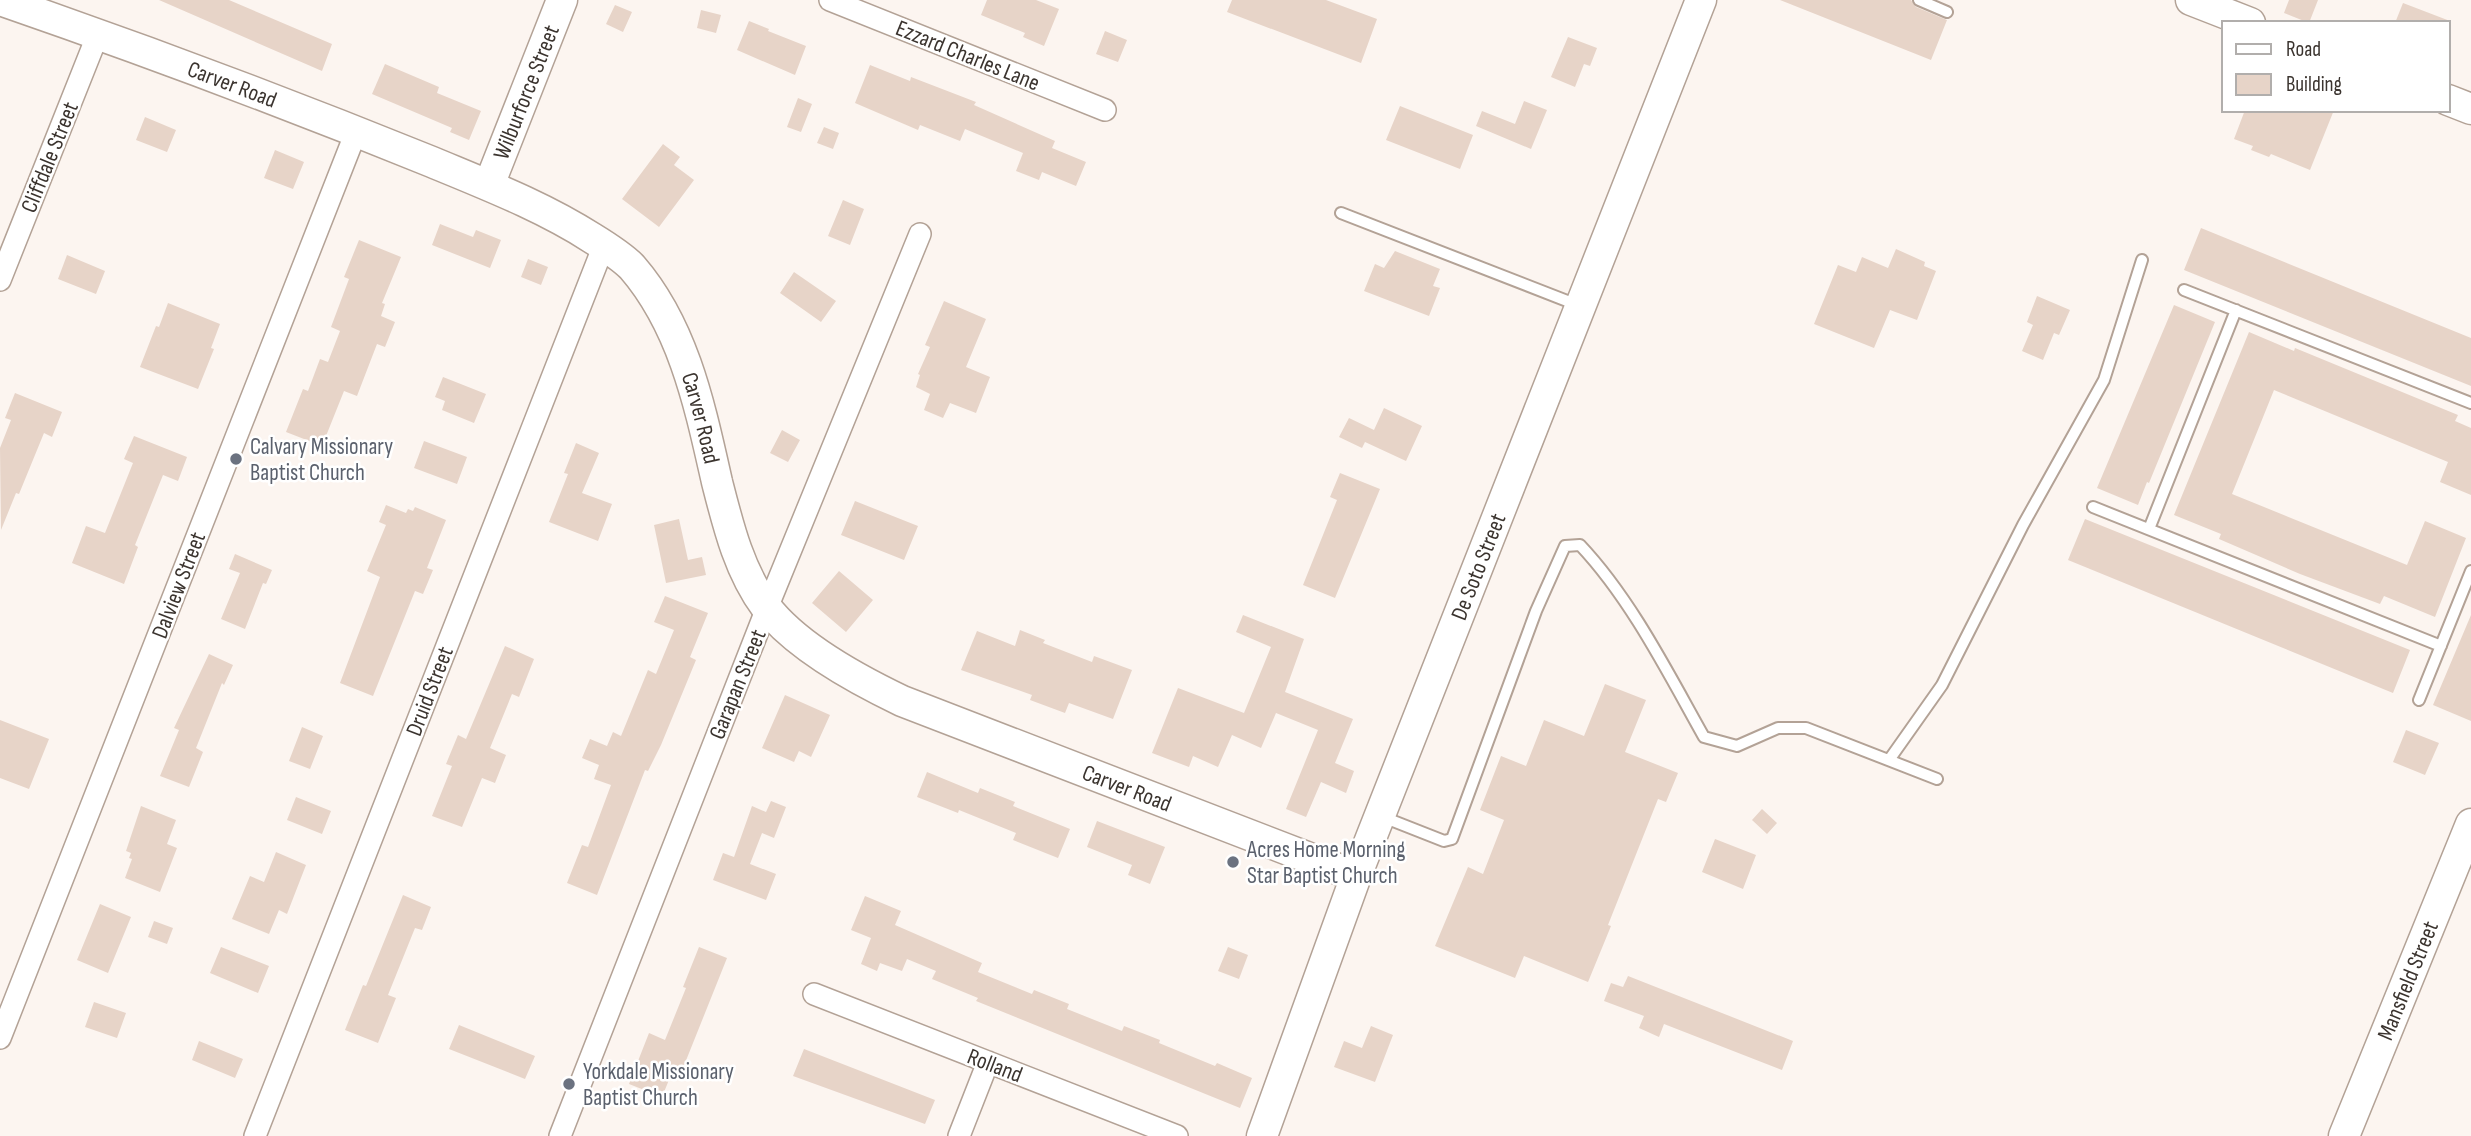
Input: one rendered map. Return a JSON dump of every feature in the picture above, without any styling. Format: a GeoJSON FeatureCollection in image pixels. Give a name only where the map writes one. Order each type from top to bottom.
{"type":"FeatureCollection","features":[{"type":"Feature","properties":{"kind":"street","name":"Carver Road"},"geometry":{"type":"LineString","coordinates":[[0,0],[98,34],[356,132],[489,186],[538,206],[604,246],[631,266],[676,336],[703,421],[728,527],[741,562],[767,608],[813,649],[870,686],[902,701],[1356,876]]}},
{"type":"Feature","properties":{"kind":"street","name":"Wilburforce Street"},"geometry":{"type":"LineString","coordinates":[[489,186],[562,0]]}},
{"type":"Feature","properties":{"kind":"street","name":"Ezzard Charles Lane"},"geometry":{"type":"LineString","coordinates":[[830,0],[1105,110]]}},
{"type":"Feature","properties":{"kind":"street","name":"De Soto Street"},"geometry":{"type":"LineString","coordinates":[[1262,1136],[1356,876],[1701,0]]}},
{"type":"Feature","properties":{"kind":"street"},"geometry":{"type":"LineString","coordinates":[[2191,0],[2245,21]]}},
{"type":"Feature","properties":{"kind":"street","name":"Cliffdale Street"},"geometry":{"type":"LineString","coordinates":[[0,280],[98,34]]}},
{"type":"Feature","properties":{"kind":"street"},"geometry":{"type":"LineString","coordinates":[[2450,101],[2471,109]]}},
{"type":"Feature","properties":{"kind":"street","name":"Dalview Street"},"geometry":{"type":"LineString","coordinates":[[0,1038],[356,132]]}},
{"type":"Feature","properties":{"kind":"street","name":"Garapan Street"},"geometry":{"type":"LineString","coordinates":[[560,1136],[767,608],[920,234]]}},
{"type":"Feature","properties":{"kind":"street","name":"Druid Street"},"geometry":{"type":"LineString","coordinates":[[255,1136],[604,246]]}},
{"type":"Feature","properties":{"kind":"street","name":"Mansfield Street"},"geometry":{"type":"LineString","coordinates":[[2344,1136],[2471,824]]}},
{"type":"Feature","properties":{"kind":"street","name":"Rolland"},"geometry":{"type":"LineString","coordinates":[[814,994],[1177,1136]]}},
{"type":"Feature","properties":{"kind":"street"},"geometry":{"type":"LineString","coordinates":[[959,1136],[988,1062]]}},
{"type":"Feature","properties":{"kind":"lane"},"geometry":{"type":"LineString","coordinates":[[1919,0],[1947,12]]}},
{"type":"Feature","properties":{"kind":"lane"},"geometry":{"type":"LineString","coordinates":[[1341,213],[1580,306]]}},
{"type":"Feature","properties":{"kind":"lane"},"geometry":{"type":"LineString","coordinates":[[1889,760],[1942,685],[2023,525],[2104,380],[2143,260]]}},
{"type":"Feature","properties":{"kind":"lane"},"geometry":{"type":"LineString","coordinates":[[2184,290],[2471,403]]}},
{"type":"Feature","properties":{"kind":"lane"},"geometry":{"type":"LineString","coordinates":[[2149,529],[2236,310]]}},
{"type":"Feature","properties":{"kind":"lane"},"geometry":{"type":"LineString","coordinates":[[2093,507],[2441,646]]}},
{"type":"Feature","properties":{"kind":"lane"},"geometry":{"type":"LineString","coordinates":[[1380,816],[1444,842],[1452,839],[1536,611],[1565,546],[1580,545],[1600,567],[1662,661],[1704,737],[1737,746],[1778,728],[1806,728],[1937,779]]}},
{"type":"Feature","properties":{"kind":"lane"},"geometry":{"type":"LineString","coordinates":[[2419,700],[2471,571]]}},
{"type":"Feature","properties":{"kind":"building"},"geometry":{"type":"Polygon","coordinates":[[[159,0],[229,0],[332,44],[322,71],[159,0]]]}},
{"type":"Feature","properties":{"kind":"building"},"geometry":{"type":"Polygon","coordinates":[[[987,0],[1036,0],[1059,9],[1044,46],[1023,37],[1025,33],[981,15],[987,0]]]}},
{"type":"Feature","properties":{"kind":"building"},"geometry":{"type":"Polygon","coordinates":[[[1232,0],[1326,0],[1377,19],[1361,63],[1227,12],[1232,0]]]}},
{"type":"Feature","properties":{"kind":"building"},"geometry":{"type":"Polygon","coordinates":[[[1780,0],[1911,0],[1916,7],[1947,20],[1931,60],[1780,0]]]}},
{"type":"Feature","properties":{"kind":"building"},"geometry":{"type":"Polygon","coordinates":[[[2289,0],[2318,0],[2310,21],[2284,13],[2289,0]]]}},
{"type":"Feature","properties":{"kind":"building"},"geometry":{"type":"Polygon","coordinates":[[[2403,3],[2450,21],[2396,21],[2403,3]]]}},
{"type":"Feature","properties":{"kind":"building"},"geometry":{"type":"Polygon","coordinates":[[[615,5],[632,12],[623,32],[606,24],[615,5]]]}},
{"type":"Feature","properties":{"kind":"building"},"geometry":{"type":"Polygon","coordinates":[[[701,10],[721,15],[716,33],[697,28],[701,10]]]}},
{"type":"Feature","properties":{"kind":"building"},"geometry":{"type":"Polygon","coordinates":[[[749,21],[806,46],[795,75],[737,50],[749,21]]]}},
{"type":"Feature","properties":{"kind":"building"},"geometry":{"type":"Polygon","coordinates":[[[1105,31],[1127,40],[1118,62],[1096,54],[1105,31]]]}},
{"type":"Feature","properties":{"kind":"building"},"geometry":{"type":"Polygon","coordinates":[[[1568,37],[1597,48],[1590,66],[1584,64],[1575,87],[1551,77],[1568,37]]]}},
{"type":"Feature","properties":{"kind":"building"},"geometry":{"type":"Polygon","coordinates":[[[385,64],[439,87],[437,93],[481,111],[469,140],[450,132],[452,128],[372,94],[385,64]]]}},
{"type":"Feature","properties":{"kind":"building"},"geometry":{"type":"Polygon","coordinates":[[[870,65],[910,81],[911,77],[976,102],[974,105],[1055,141],[1052,148],[1086,162],[1076,186],[1042,172],[1039,180],[1016,171],[1023,153],[965,129],[960,141],[920,125],[918,130],[855,103],[870,65]]]}},
{"type":"Feature","properties":{"kind":"building"},"geometry":{"type":"Polygon","coordinates":[[[798,98],[812,104],[801,132],[787,127],[798,98]]]}},
{"type":"Feature","properties":{"kind":"building"},"geometry":{"type":"Polygon","coordinates":[[[1524,101],[1547,110],[1531,149],[1476,126],[1482,111],[1515,124],[1524,101]]]}},
{"type":"Feature","properties":{"kind":"building"},"geometry":{"type":"Polygon","coordinates":[[[1400,106],[1473,135],[1460,169],[1386,140],[1400,106]]]}},
{"type":"Feature","properties":{"kind":"building"},"geometry":{"type":"Polygon","coordinates":[[[2244,112],[2333,112],[2310,170],[2271,154],[2269,157],[2251,150],[2253,146],[2234,139],[2244,112]]]}},
{"type":"Feature","properties":{"kind":"building"},"geometry":{"type":"Polygon","coordinates":[[[145,117],[176,130],[167,152],[136,140],[145,117]]]}},
{"type":"Feature","properties":{"kind":"building"},"geometry":{"type":"Polygon","coordinates":[[[824,127],[839,133],[833,149],[817,143],[824,127]]]}},
{"type":"Feature","properties":{"kind":"building"},"geometry":{"type":"Polygon","coordinates":[[[663,144],[680,157],[674,165],[694,180],[659,227],[622,199],[663,144]]]}},
{"type":"Feature","properties":{"kind":"building"},"geometry":{"type":"Polygon","coordinates":[[[275,150],[304,162],[293,189],[264,178],[275,150]]]}},
{"type":"Feature","properties":{"kind":"building"},"geometry":{"type":"Polygon","coordinates":[[[843,200],[864,209],[850,245],[828,236],[843,200]]]}},
{"type":"Feature","properties":{"kind":"building"},"geometry":{"type":"Polygon","coordinates":[[[440,224],[473,237],[476,230],[501,240],[490,268],[432,245],[440,224]]]}},
{"type":"Feature","properties":{"kind":"building"},"geometry":{"type":"Polygon","coordinates":[[[2201,228],[2471,338],[2471,386],[2184,270],[2201,228]]]}},
{"type":"Feature","properties":{"kind":"building"},"geometry":{"type":"Polygon","coordinates":[[[359,240],[401,257],[382,303],[385,304],[381,316],[395,322],[385,347],[377,344],[357,396],[344,391],[322,446],[286,432],[303,389],[308,391],[320,359],[328,362],[340,331],[331,327],[349,279],[344,277],[359,240]]]}},
{"type":"Feature","properties":{"kind":"building"},"geometry":{"type":"Polygon","coordinates":[[[1896,249],[1925,262],[1924,266],[1936,271],[1917,320],[1890,310],[1874,348],[1814,324],[1838,265],[1856,272],[1862,257],[1888,268],[1896,249]]]}},
{"type":"Feature","properties":{"kind":"building"},"geometry":{"type":"Polygon","coordinates":[[[1395,251],[1440,269],[1433,286],[1440,288],[1429,316],[1364,291],[1375,264],[1384,268],[1395,251]]]}},
{"type":"Feature","properties":{"kind":"building"},"geometry":{"type":"Polygon","coordinates":[[[67,255],[105,271],[96,294],[58,279],[67,255]]]}},
{"type":"Feature","properties":{"kind":"building"},"geometry":{"type":"Polygon","coordinates":[[[528,259],[548,267],[541,285],[521,277],[528,259]]]}},
{"type":"Feature","properties":{"kind":"building"},"geometry":{"type":"Polygon","coordinates":[[[794,272],[836,301],[821,322],[780,293],[794,272]]]}},
{"type":"Feature","properties":{"kind":"building"},"geometry":{"type":"Polygon","coordinates":[[[2037,296],[2070,310],[2059,335],[2054,333],[2043,360],[2022,351],[2033,325],[2027,322],[2037,296]]]}},
{"type":"Feature","properties":{"kind":"building"},"geometry":{"type":"Polygon","coordinates":[[[944,301],[986,319],[966,367],[990,377],[976,413],[950,403],[943,418],[924,410],[930,394],[916,387],[920,375],[918,374],[930,347],[925,345],[944,301]]]}},
{"type":"Feature","properties":{"kind":"building"},"geometry":{"type":"Polygon","coordinates":[[[168,303],[220,324],[211,348],[214,349],[198,389],[140,367],[168,303]]]}},
{"type":"Feature","properties":{"kind":"building"},"geometry":{"type":"Polygon","coordinates":[[[2174,305],[2215,322],[2138,505],[2097,488],[2174,305]]]}},
{"type":"Feature","properties":{"kind":"building"},"geometry":{"type":"Polygon","coordinates":[[[2249,332],[2294,351],[2295,348],[2458,415],[2455,421],[2471,428],[2471,495],[2440,482],[2448,462],[2274,390],[2232,494],[2407,565],[2425,521],[2466,538],[2435,617],[2384,596],[2380,604],[2300,574],[2219,539],[2221,534],[2174,515],[2249,332]]]}},
{"type":"Feature","properties":{"kind":"building"},"geometry":{"type":"Polygon","coordinates":[[[443,377],[486,394],[474,423],[442,410],[445,401],[435,397],[443,377]]]}},
{"type":"Feature","properties":{"kind":"building"},"geometry":{"type":"Polygon","coordinates":[[[15,393],[62,412],[52,437],[44,433],[1,530],[0,448],[11,420],[5,418],[15,393]]]}},
{"type":"Feature","properties":{"kind":"building"},"geometry":{"type":"Polygon","coordinates":[[[1384,408],[1422,426],[1406,461],[1365,442],[1362,448],[1339,437],[1349,418],[1374,430],[1384,408]]]}},
{"type":"Feature","properties":{"kind":"building"},"geometry":{"type":"Polygon","coordinates":[[[782,430],[800,440],[788,462],[770,453],[782,430]]]}},
{"type":"Feature","properties":{"kind":"building"},"geometry":{"type":"Polygon","coordinates":[[[134,436],[187,457],[178,481],[163,475],[135,545],[138,547],[124,584],[72,563],[86,526],[105,533],[133,463],[124,459],[134,436]]]}},
{"type":"Feature","properties":{"kind":"building"},"geometry":{"type":"Polygon","coordinates":[[[424,441],[467,457],[457,484],[414,468],[424,441]]]}},
{"type":"Feature","properties":{"kind":"building"},"geometry":{"type":"Polygon","coordinates":[[[576,443],[599,453],[582,493],[612,504],[598,541],[549,522],[568,474],[564,473],[576,443]]]}},
{"type":"Feature","properties":{"kind":"building"},"geometry":{"type":"Polygon","coordinates":[[[1340,473],[1380,489],[1335,598],[1303,585],[1337,500],[1330,497],[1340,473]]]}},
{"type":"Feature","properties":{"kind":"building"},"geometry":{"type":"Polygon","coordinates":[[[855,501],[918,526],[904,560],[841,535],[855,501]]]}},
{"type":"Feature","properties":{"kind":"building"},"geometry":{"type":"Polygon","coordinates":[[[386,505],[406,513],[408,509],[413,511],[415,507],[446,520],[427,568],[433,570],[423,594],[415,591],[373,696],[340,683],[380,577],[367,571],[386,525],[379,522],[386,505]]]}},
{"type":"Feature","properties":{"kind":"building"},"geometry":{"type":"Polygon","coordinates":[[[679,519],[688,560],[702,557],[706,575],[666,583],[654,525],[679,519]]]}},
{"type":"Feature","properties":{"kind":"building"},"geometry":{"type":"Polygon","coordinates":[[[2085,519],[2410,650],[2393,693],[2068,560],[2085,519]]]}},
{"type":"Feature","properties":{"kind":"building"},"geometry":{"type":"Polygon","coordinates":[[[235,554],[272,570],[266,584],[263,583],[245,629],[221,619],[240,573],[229,569],[235,554]]]}},
{"type":"Feature","properties":{"kind":"building"},"geometry":{"type":"Polygon","coordinates":[[[839,571],[873,600],[846,632],[812,603],[839,571]]]}},
{"type":"Feature","properties":{"kind":"building"},"geometry":{"type":"Polygon","coordinates":[[[665,596],[708,613],[690,657],[696,660],[661,745],[648,771],[645,770],[597,895],[567,883],[582,845],[588,847],[611,785],[594,779],[599,765],[582,758],[590,739],[607,746],[613,732],[621,736],[648,670],[656,674],[674,630],[654,622],[665,596]]]}},
{"type":"Feature","properties":{"kind":"building"},"geometry":{"type":"Polygon","coordinates":[[[1243,615],[1304,639],[1285,692],[1353,719],[1335,763],[1354,771],[1346,793],[1321,782],[1306,817],[1286,809],[1318,730],[1276,713],[1261,748],[1232,735],[1218,767],[1193,756],[1189,767],[1152,753],[1178,688],[1244,713],[1271,647],[1236,632],[1243,615]]]}},
{"type":"Feature","properties":{"kind":"building"},"geometry":{"type":"Polygon","coordinates":[[[2471,615],[2471,721],[2433,705],[2471,615]]]}},
{"type":"Feature","properties":{"kind":"building"},"geometry":{"type":"Polygon","coordinates":[[[1020,630],[1045,640],[1043,643],[1092,662],[1094,656],[1132,670],[1113,719],[1069,703],[1065,713],[1030,700],[1032,695],[961,670],[977,631],[1015,646],[1020,630]]]}},
{"type":"Feature","properties":{"kind":"building"},"geometry":{"type":"Polygon","coordinates":[[[505,646],[534,659],[519,697],[512,694],[490,748],[506,755],[495,783],[482,778],[462,827],[432,816],[452,766],[446,764],[458,735],[466,739],[505,646]]]}},
{"type":"Feature","properties":{"kind":"building"},"geometry":{"type":"Polygon","coordinates":[[[209,654],[233,665],[224,685],[222,683],[196,748],[203,752],[189,787],[160,776],[179,730],[174,728],[209,654]]]}},
{"type":"Feature","properties":{"kind":"building"},"geometry":{"type":"Polygon","coordinates":[[[1605,684],[1646,700],[1625,752],[1678,773],[1666,802],[1658,799],[1588,982],[1524,956],[1515,978],[1435,946],[1468,867],[1483,874],[1504,820],[1480,810],[1501,756],[1526,766],[1544,720],[1584,736],[1605,684]]]}},
{"type":"Feature","properties":{"kind":"building"},"geometry":{"type":"Polygon","coordinates":[[[785,695],[830,715],[811,757],[799,751],[794,762],[762,748],[785,695]]]}},
{"type":"Feature","properties":{"kind":"building"},"geometry":{"type":"Polygon","coordinates":[[[0,720],[49,739],[29,789],[0,778],[0,720]]]}},
{"type":"Feature","properties":{"kind":"building"},"geometry":{"type":"Polygon","coordinates":[[[302,727],[323,736],[310,769],[289,761],[302,727]]]}},
{"type":"Feature","properties":{"kind":"building"},"geometry":{"type":"Polygon","coordinates":[[[2406,730],[2439,743],[2425,775],[2393,762],[2406,730]]]}},
{"type":"Feature","properties":{"kind":"building"},"geometry":{"type":"Polygon","coordinates":[[[927,772],[978,793],[980,788],[1015,802],[1013,806],[1070,829],[1058,858],[1013,840],[1016,833],[959,810],[958,813],[917,797],[927,772]]]}},
{"type":"Feature","properties":{"kind":"building"},"geometry":{"type":"Polygon","coordinates":[[[296,797],[331,811],[322,834],[287,820],[296,797]]]}},
{"type":"Feature","properties":{"kind":"building"},"geometry":{"type":"Polygon","coordinates":[[[771,801],[786,807],[774,838],[762,833],[750,864],[776,874],[766,900],[713,880],[723,853],[734,857],[752,806],[766,812],[771,801]]]}},
{"type":"Feature","properties":{"kind":"building"},"geometry":{"type":"Polygon","coordinates":[[[141,806],[176,820],[167,844],[177,848],[160,892],[125,878],[132,859],[129,858],[131,853],[126,851],[141,806]]]}},
{"type":"Feature","properties":{"kind":"building"},"geometry":{"type":"Polygon","coordinates":[[[1762,809],[1777,823],[1767,834],[1752,820],[1762,809]]]}},
{"type":"Feature","properties":{"kind":"building"},"geometry":{"type":"Polygon","coordinates":[[[1097,821],[1165,847],[1150,884],[1128,875],[1132,865],[1087,847],[1097,821]]]}},
{"type":"Feature","properties":{"kind":"building"},"geometry":{"type":"Polygon","coordinates":[[[1715,839],[1756,855],[1743,889],[1702,872],[1715,839]]]}},
{"type":"Feature","properties":{"kind":"building"},"geometry":{"type":"Polygon","coordinates":[[[276,852],[306,865],[287,914],[279,910],[269,934],[232,919],[250,876],[264,882],[276,852]]]}},
{"type":"Feature","properties":{"kind":"building"},"geometry":{"type":"Polygon","coordinates":[[[403,895],[431,907],[422,930],[415,928],[388,995],[396,998],[378,1043],[345,1030],[403,895]]]}},
{"type":"Feature","properties":{"kind":"building"},"geometry":{"type":"Polygon","coordinates":[[[865,896],[901,911],[895,925],[982,963],[978,972],[1032,994],[1034,990],[1069,1004],[1067,1009],[1122,1031],[1124,1026],[1215,1066],[1217,1063],[1252,1078],[1240,1108],[976,1001],[978,998],[932,979],[936,971],[907,959],[902,971],[880,963],[877,971],[861,964],[871,938],[851,930],[865,896]]]}},
{"type":"Feature","properties":{"kind":"building"},"geometry":{"type":"Polygon","coordinates":[[[100,904],[131,917],[108,973],[77,960],[100,904]]]}},
{"type":"Feature","properties":{"kind":"building"},"geometry":{"type":"Polygon","coordinates":[[[154,921],[173,928],[167,944],[148,937],[154,921]]]}},
{"type":"Feature","properties":{"kind":"building"},"geometry":{"type":"Polygon","coordinates":[[[221,947],[269,966],[258,993],[210,973],[221,947]]]}},
{"type":"Feature","properties":{"kind":"building"},"geometry":{"type":"Polygon","coordinates":[[[699,947],[727,958],[681,1073],[673,1070],[662,1097],[629,1084],[649,1033],[665,1040],[699,947]]]}},
{"type":"Feature","properties":{"kind":"building"},"geometry":{"type":"Polygon","coordinates":[[[1228,947],[1248,955],[1239,979],[1218,971],[1228,947]]]}},
{"type":"Feature","properties":{"kind":"building"},"geometry":{"type":"Polygon","coordinates":[[[1628,976],[1793,1041],[1782,1070],[1664,1024],[1659,1037],[1639,1028],[1644,1016],[1604,1001],[1611,983],[1623,987],[1628,976]]]}},
{"type":"Feature","properties":{"kind":"building"},"geometry":{"type":"Polygon","coordinates":[[[94,1002],[126,1013],[117,1038],[85,1027],[94,1002]]]}},
{"type":"Feature","properties":{"kind":"building"},"geometry":{"type":"Polygon","coordinates":[[[459,1025],[535,1056],[525,1079],[449,1049],[459,1025]]]}},
{"type":"Feature","properties":{"kind":"building"},"geometry":{"type":"Polygon","coordinates":[[[1371,1026],[1393,1035],[1375,1082],[1334,1067],[1344,1041],[1362,1048],[1371,1026]]]}},
{"type":"Feature","properties":{"kind":"building"},"geometry":{"type":"Polygon","coordinates":[[[199,1041],[243,1059],[235,1078],[192,1060],[199,1041]]]}},
{"type":"Feature","properties":{"kind":"building"},"geometry":{"type":"Polygon","coordinates":[[[804,1049],[935,1100],[925,1124],[793,1076],[804,1049]]]}},
{"type":"Feature","properties":{"kind":"place","name":"Calvary Missionary Baptist Church"},"geometry":{"type":"Point","coordinates":[236,459]}},
{"type":"Feature","properties":{"kind":"place","name":"Acres Home Morning Star Baptist Church"},"geometry":{"type":"Point","coordinates":[1233,862]}},
{"type":"Feature","properties":{"kind":"place","name":"Yorkdale Missionary Baptist Church"},"geometry":{"type":"Point","coordinates":[569,1084]}}]}
